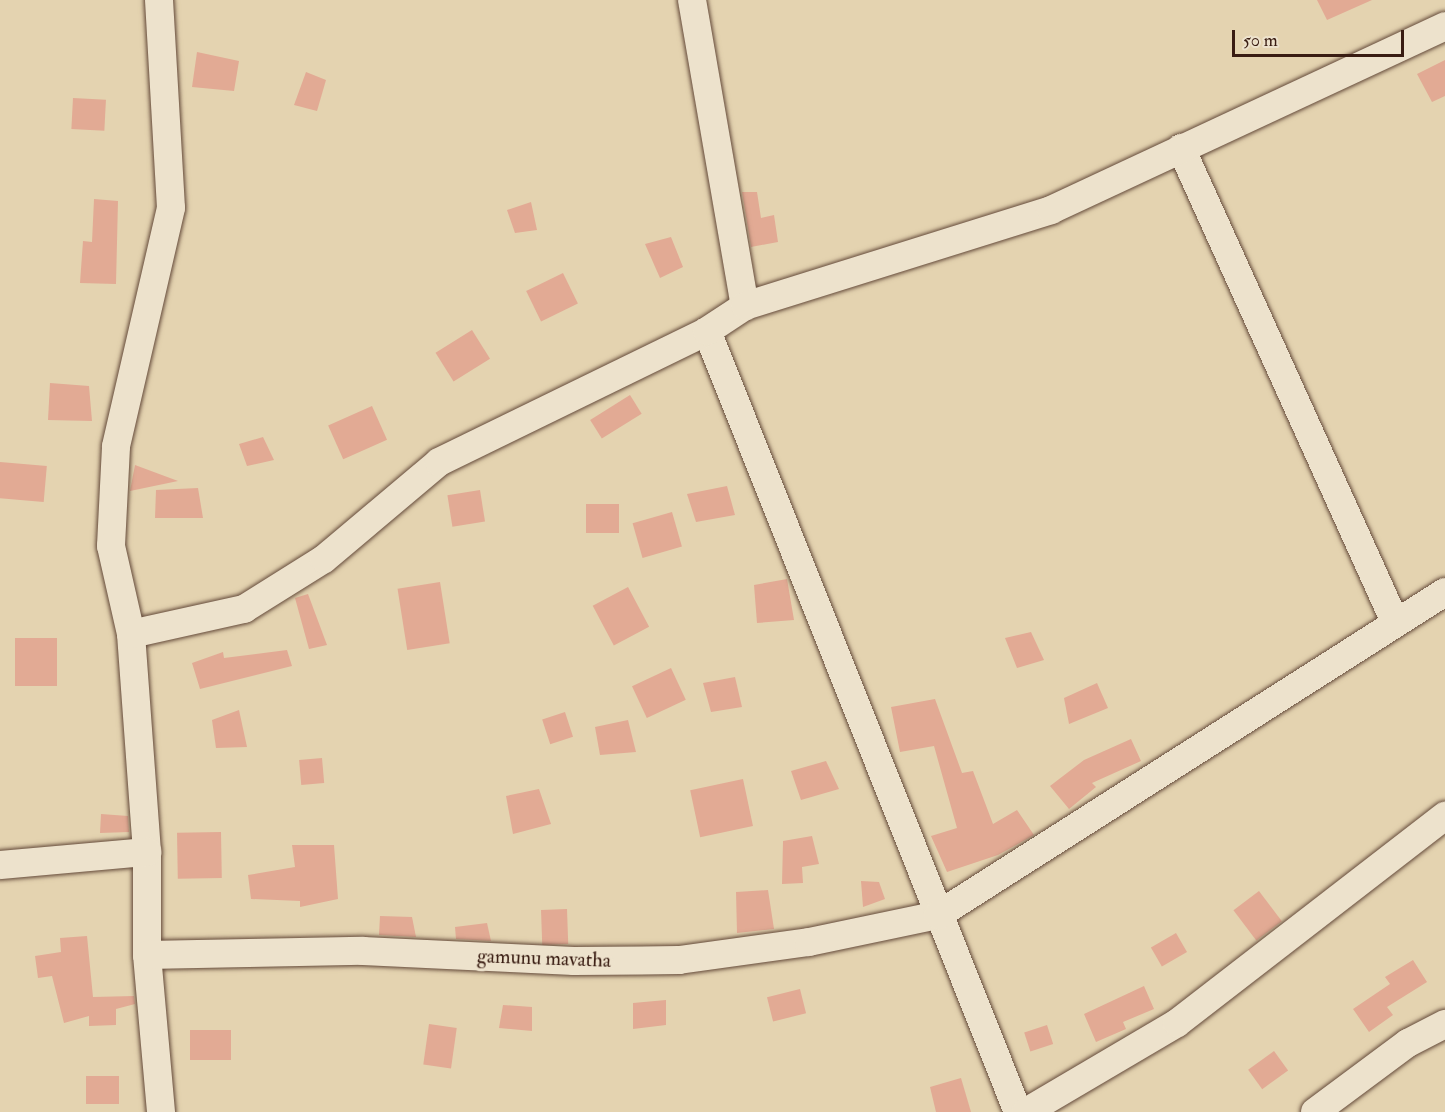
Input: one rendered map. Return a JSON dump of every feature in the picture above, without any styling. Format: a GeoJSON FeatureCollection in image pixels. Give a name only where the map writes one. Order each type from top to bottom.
{"type":"FeatureCollection","features":[{"type":"Feature","properties":{"kind":"street"},"geometry":{"type":"LineString","coordinates":[[159,0],[171,208],[116,447],[111,546],[131,634],[147,852],[147,955],[161,1112]]}},
{"type":"Feature","properties":{"kind":"street"},"geometry":{"type":"LineString","coordinates":[[692,0],[745,306]]}},
{"type":"Feature","properties":{"kind":"street"},"geometry":{"type":"LineString","coordinates":[[131,634],[244,609],[324,560],[439,462],[707,331],[745,306],[1051,210],[1445,26]]}},
{"type":"Feature","properties":{"kind":"street"},"geometry":{"type":"LineString","coordinates":[[1181,148],[1395,622]]}},
{"type":"Feature","properties":{"kind":"street"},"geometry":{"type":"LineString","coordinates":[[707,331],[1018,1112]]}},
{"type":"Feature","properties":{"kind":"street"},"geometry":{"type":"LineString","coordinates":[[938,915],[1445,592]]}},
{"type":"Feature","properties":{"kind":"street"},"geometry":{"type":"LineString","coordinates":[[1026,1112],[1176,1023],[1445,816]]}},
{"type":"Feature","properties":{"kind":"street"},"geometry":{"type":"LineString","coordinates":[[0,865],[147,852]]}},
{"type":"Feature","properties":{"kind":"street","name":"gamunu mavatha"},"geometry":{"type":"LineString","coordinates":[[147,955],[363,951],[574,961],[680,960],[809,942],[938,915]]}},
{"type":"Feature","properties":{"kind":"street"},"geometry":{"type":"LineString","coordinates":[[1315,1112],[1408,1043],[1445,1024]]}},
{"type":"Feature","properties":{"kind":"building"},"geometry":{"type":"Polygon","coordinates":[[[1317,0],[1372,0],[1327,20],[1317,0]]]}},
{"type":"Feature","properties":{"kind":"building"},"geometry":{"type":"Polygon","coordinates":[[[197,52],[239,61],[234,91],[192,87],[197,52]]]}},
{"type":"Feature","properties":{"kind":"building"},"geometry":{"type":"Polygon","coordinates":[[[1445,60],[1445,96],[1432,102],[1417,74],[1445,60]]]}},
{"type":"Feature","properties":{"kind":"building"},"geometry":{"type":"Polygon","coordinates":[[[306,72],[326,80],[317,111],[294,105],[306,72]]]}},
{"type":"Feature","properties":{"kind":"building"},"geometry":{"type":"Polygon","coordinates":[[[73,98],[106,100],[104,131],[71,129],[73,98]]]}},
{"type":"Feature","properties":{"kind":"building"},"geometry":{"type":"Polygon","coordinates":[[[742,192],[757,192],[761,218],[774,215],[778,242],[751,247],[742,192]]]}},
{"type":"Feature","properties":{"kind":"building"},"geometry":{"type":"Polygon","coordinates":[[[94,199],[118,201],[116,284],[80,283],[83,241],[92,242],[94,199]]]}},
{"type":"Feature","properties":{"kind":"building"},"geometry":{"type":"Polygon","coordinates":[[[531,202],[537,230],[515,233],[507,210],[531,202]]]}},
{"type":"Feature","properties":{"kind":"building"},"geometry":{"type":"Polygon","coordinates":[[[671,237],[683,267],[660,278],[645,244],[671,237]]]}},
{"type":"Feature","properties":{"kind":"building"},"geometry":{"type":"Polygon","coordinates":[[[563,273],[578,304],[541,322],[526,291],[563,273]]]}},
{"type":"Feature","properties":{"kind":"building"},"geometry":{"type":"Polygon","coordinates":[[[472,330],[490,359],[454,382],[436,353],[472,330]]]}},
{"type":"Feature","properties":{"kind":"building"},"geometry":{"type":"Polygon","coordinates":[[[50,383],[89,386],[92,421],[48,420],[50,383]]]}},
{"type":"Feature","properties":{"kind":"building"},"geometry":{"type":"Polygon","coordinates":[[[630,395],[642,414],[602,439],[590,420],[630,395]]]}},
{"type":"Feature","properties":{"kind":"building"},"geometry":{"type":"Polygon","coordinates":[[[372,406],[387,440],[343,459],[328,426],[372,406]]]}},
{"type":"Feature","properties":{"kind":"building"},"geometry":{"type":"Polygon","coordinates":[[[263,437],[274,460],[247,466],[239,444],[263,437]]]}},
{"type":"Feature","properties":{"kind":"building"},"geometry":{"type":"Polygon","coordinates":[[[0,462],[47,466],[44,502],[0,498],[0,462]]]}},
{"type":"Feature","properties":{"kind":"building"},"geometry":{"type":"Polygon","coordinates":[[[135,465],[178,481],[130,491],[135,465]]]}},
{"type":"Feature","properties":{"kind":"building"},"geometry":{"type":"Polygon","coordinates":[[[727,486],[735,515],[696,522],[687,494],[727,486]]]}},
{"type":"Feature","properties":{"kind":"building"},"geometry":{"type":"Polygon","coordinates":[[[198,488],[203,518],[155,518],[156,490],[198,488]]]}},
{"type":"Feature","properties":{"kind":"building"},"geometry":{"type":"Polygon","coordinates":[[[480,490],[485,522],[452,527],[447,495],[480,490]]]}},
{"type":"Feature","properties":{"kind":"building"},"geometry":{"type":"Polygon","coordinates":[[[586,504],[619,504],[619,533],[586,533],[586,504]]]}},
{"type":"Feature","properties":{"kind":"building"},"geometry":{"type":"Polygon","coordinates":[[[672,512],[682,547],[643,558],[633,523],[672,512]]]}},
{"type":"Feature","properties":{"kind":"building"},"geometry":{"type":"Polygon","coordinates":[[[787,579],[794,620],[757,623],[754,585],[787,579]]]}},
{"type":"Feature","properties":{"kind":"building"},"geometry":{"type":"Polygon","coordinates":[[[440,582],[450,643],[407,650],[398,589],[440,582]]]}},
{"type":"Feature","properties":{"kind":"building"},"geometry":{"type":"Polygon","coordinates":[[[628,587],[649,627],[614,646],[593,606],[628,587]]]}},
{"type":"Feature","properties":{"kind":"building"},"geometry":{"type":"Polygon","coordinates":[[[308,594],[327,645],[309,649],[295,598],[308,594]]]}},
{"type":"Feature","properties":{"kind":"building"},"geometry":{"type":"Polygon","coordinates":[[[1031,632],[1044,660],[1017,668],[1005,638],[1031,632]]]}},
{"type":"Feature","properties":{"kind":"building"},"geometry":{"type":"Polygon","coordinates":[[[15,638],[57,638],[57,686],[15,686],[15,638]]]}},
{"type":"Feature","properties":{"kind":"building"},"geometry":{"type":"Polygon","coordinates":[[[287,650],[292,666],[200,689],[192,663],[223,652],[224,658],[287,650]]]}},
{"type":"Feature","properties":{"kind":"building"},"geometry":{"type":"Polygon","coordinates":[[[671,668],[686,700],[647,718],[632,686],[671,668]]]}},
{"type":"Feature","properties":{"kind":"building"},"geometry":{"type":"Polygon","coordinates":[[[735,677],[742,707],[711,712],[703,683],[735,677]]]}},
{"type":"Feature","properties":{"kind":"building"},"geometry":{"type":"Polygon","coordinates":[[[1097,683],[1108,708],[1069,724],[1064,698],[1097,683]]]}},
{"type":"Feature","properties":{"kind":"building"},"geometry":{"type":"Polygon","coordinates":[[[935,699],[962,773],[973,771],[993,824],[1017,810],[1034,835],[998,855],[947,872],[931,836],[957,828],[934,746],[900,752],[891,707],[935,699]]]}},
{"type":"Feature","properties":{"kind":"building"},"geometry":{"type":"Polygon","coordinates":[[[239,710],[247,747],[216,748],[212,720],[239,710]]]}},
{"type":"Feature","properties":{"kind":"building"},"geometry":{"type":"Polygon","coordinates":[[[565,712],[573,737],[550,744],[542,719],[565,712]]]}},
{"type":"Feature","properties":{"kind":"building"},"geometry":{"type":"Polygon","coordinates":[[[628,720],[636,752],[600,755],[595,727],[628,720]]]}},
{"type":"Feature","properties":{"kind":"building"},"geometry":{"type":"Polygon","coordinates":[[[1131,739],[1141,761],[1092,783],[1096,787],[1069,809],[1050,786],[1084,760],[1131,739]]]}},
{"type":"Feature","properties":{"kind":"building"},"geometry":{"type":"Polygon","coordinates":[[[322,758],[324,783],[301,785],[299,760],[322,758]]]}},
{"type":"Feature","properties":{"kind":"building"},"geometry":{"type":"Polygon","coordinates":[[[826,761],[839,789],[801,800],[791,771],[826,761]]]}},
{"type":"Feature","properties":{"kind":"building"},"geometry":{"type":"Polygon","coordinates":[[[743,779],[753,826],[700,837],[690,790],[743,779]]]}},
{"type":"Feature","properties":{"kind":"building"},"geometry":{"type":"Polygon","coordinates":[[[539,789],[551,824],[513,834],[506,796],[539,789]]]}},
{"type":"Feature","properties":{"kind":"building"},"geometry":{"type":"Polygon","coordinates":[[[101,814],[128,816],[129,832],[100,833],[101,814]]]}},
{"type":"Feature","properties":{"kind":"building"},"geometry":{"type":"Polygon","coordinates":[[[221,832],[222,878],[178,879],[177,833],[221,832]]]}},
{"type":"Feature","properties":{"kind":"building"},"geometry":{"type":"Polygon","coordinates":[[[812,836],[819,864],[802,867],[803,883],[782,884],[783,841],[812,836]]]}},
{"type":"Feature","properties":{"kind":"building"},"geometry":{"type":"Polygon","coordinates":[[[292,845],[334,845],[338,899],[300,907],[300,901],[251,899],[248,875],[295,867],[292,845]]]}},
{"type":"Feature","properties":{"kind":"building"},"geometry":{"type":"Polygon","coordinates":[[[861,881],[879,882],[885,899],[863,907],[861,881]]]}},
{"type":"Feature","properties":{"kind":"building"},"geometry":{"type":"Polygon","coordinates":[[[768,890],[774,929],[737,933],[736,892],[768,890]]]}},
{"type":"Feature","properties":{"kind":"building"},"geometry":{"type":"Polygon","coordinates":[[[1259,891],[1282,921],[1256,941],[1233,910],[1259,891]]]}},
{"type":"Feature","properties":{"kind":"building"},"geometry":{"type":"Polygon","coordinates":[[[567,909],[568,944],[542,945],[541,910],[567,909]]]}},
{"type":"Feature","properties":{"kind":"building"},"geometry":{"type":"Polygon","coordinates":[[[380,916],[412,917],[416,937],[379,935],[380,916]]]}},
{"type":"Feature","properties":{"kind":"building"},"geometry":{"type":"Polygon","coordinates":[[[487,923],[491,941],[456,939],[455,927],[487,923]]]}},
{"type":"Feature","properties":{"kind":"building"},"geometry":{"type":"Polygon","coordinates":[[[1176,933],[1187,952],[1162,967],[1151,948],[1176,933]]]}},
{"type":"Feature","properties":{"kind":"building"},"geometry":{"type":"Polygon","coordinates":[[[87,936],[93,997],[134,996],[135,1004],[116,1009],[116,1025],[89,1026],[89,1016],[64,1023],[52,976],[38,978],[35,956],[61,952],[60,938],[87,936]]]}},
{"type":"Feature","properties":{"kind":"building"},"geometry":{"type":"Polygon","coordinates":[[[1413,960],[1427,982],[1387,1007],[1393,1015],[1369,1032],[1353,1009],[1390,984],[1385,977],[1413,960]]]}},
{"type":"Feature","properties":{"kind":"building"},"geometry":{"type":"Polygon","coordinates":[[[1144,986],[1154,1009],[1123,1022],[1126,1029],[1096,1042],[1084,1014],[1144,986]]]}},
{"type":"Feature","properties":{"kind":"building"},"geometry":{"type":"Polygon","coordinates":[[[800,989],[806,1013],[773,1021],[767,997],[800,989]]]}},
{"type":"Feature","properties":{"kind":"building"},"geometry":{"type":"Polygon","coordinates":[[[666,1000],[666,1025],[633,1029],[633,1003],[666,1000]]]}},
{"type":"Feature","properties":{"kind":"building"},"geometry":{"type":"Polygon","coordinates":[[[503,1005],[532,1007],[532,1031],[499,1028],[503,1005]]]}},
{"type":"Feature","properties":{"kind":"building"},"geometry":{"type":"Polygon","coordinates":[[[429,1024],[457,1028],[451,1068],[423,1065],[429,1024]]]}},
{"type":"Feature","properties":{"kind":"building"},"geometry":{"type":"Polygon","coordinates":[[[1047,1025],[1053,1044],[1030,1051],[1024,1032],[1047,1025]]]}},
{"type":"Feature","properties":{"kind":"building"},"geometry":{"type":"Polygon","coordinates":[[[190,1030],[231,1030],[231,1060],[190,1060],[190,1030]]]}},
{"type":"Feature","properties":{"kind":"building"},"geometry":{"type":"Polygon","coordinates":[[[1274,1051],[1288,1070],[1262,1089],[1248,1070],[1274,1051]]]}},
{"type":"Feature","properties":{"kind":"building"},"geometry":{"type":"Polygon","coordinates":[[[86,1076],[119,1076],[119,1104],[86,1104],[86,1076]]]}},
{"type":"Feature","properties":{"kind":"building"},"geometry":{"type":"Polygon","coordinates":[[[961,1078],[971,1112],[936,1112],[930,1087],[961,1078]]]}}]}
